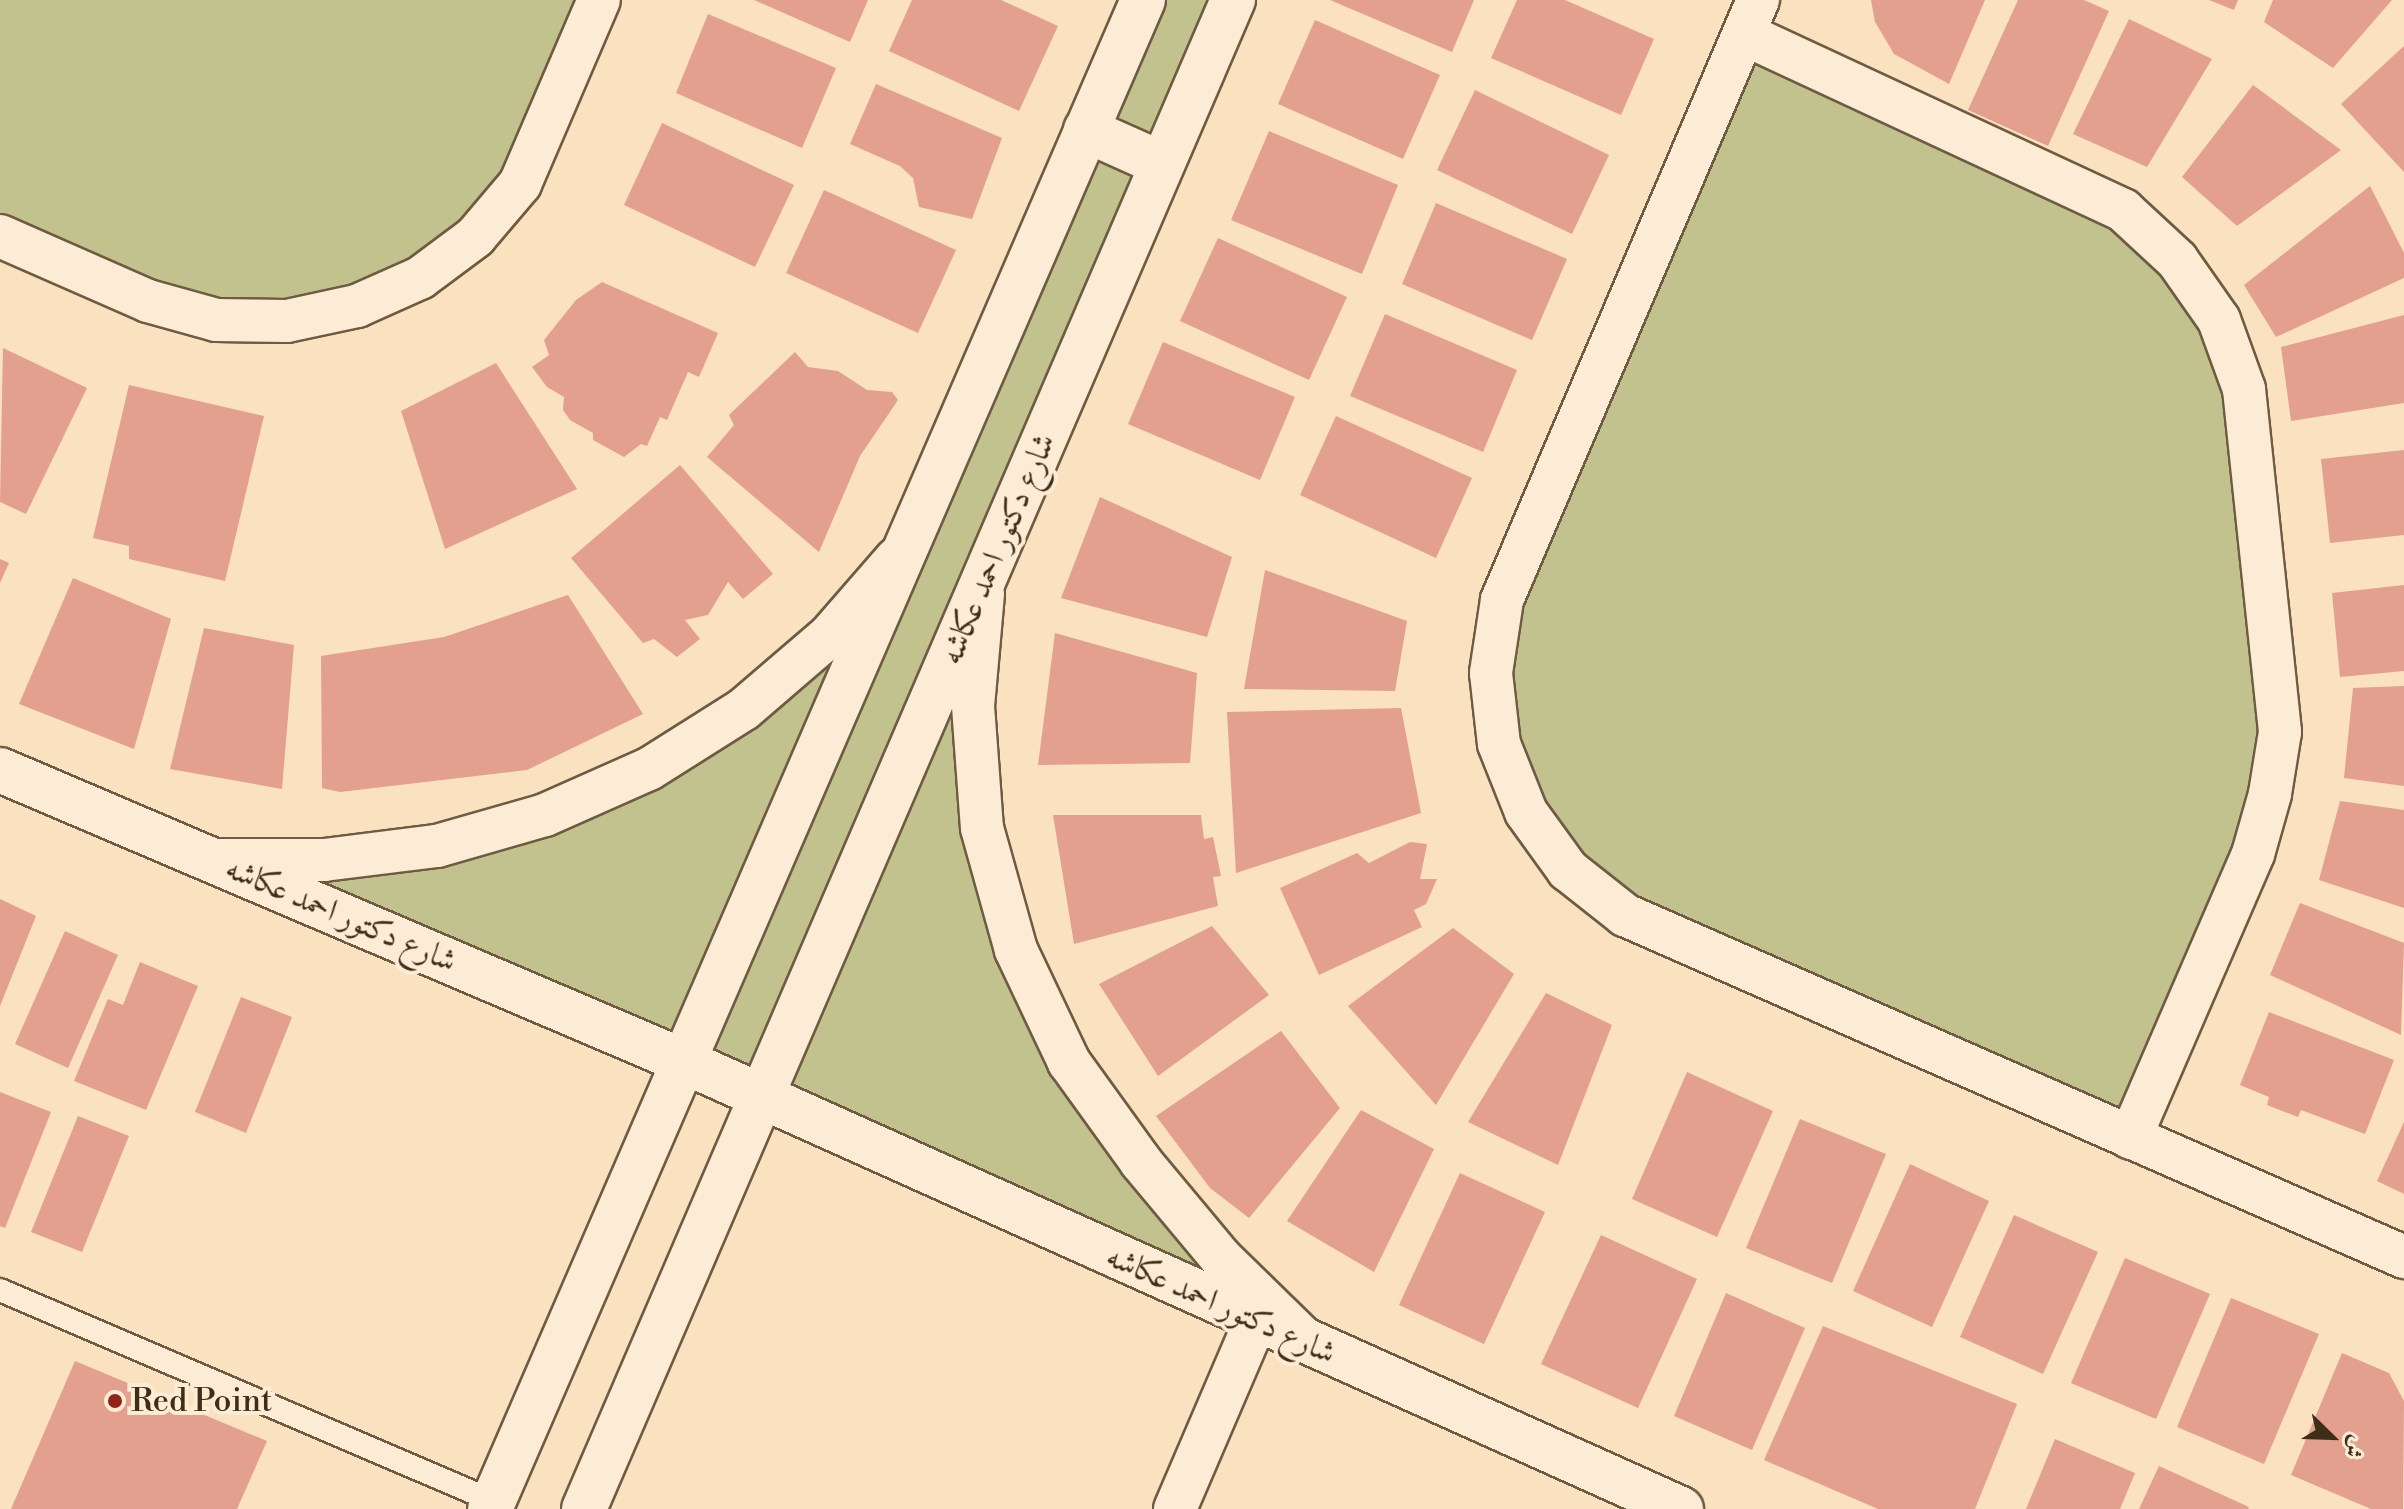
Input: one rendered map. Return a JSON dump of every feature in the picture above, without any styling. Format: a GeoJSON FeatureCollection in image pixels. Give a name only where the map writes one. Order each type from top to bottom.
{"type":"FeatureCollection","features":[{"type":"Feature","properties":{"kind":"street"},"geometry":{"type":"LineString","coordinates":[[0,236],[148,301],[216,320],[287,321],[357,306],[431,270],[475,237],[520,184],[599,0]]}},
{"type":"Feature","properties":{"kind":"street"},"geometry":{"type":"LineString","coordinates":[[491,1505],[1143,0]]}},
{"type":"Feature","properties":{"kind":"street","name":"شارع دكتور احمد عكاشه"},"geometry":{"type":"LineString","coordinates":[[584,1509],[1233,0]]}},
{"type":"Feature","properties":{"kind":"street"},"geometry":{"type":"LineString","coordinates":[[2130,1138],[2253,854],[2270,794],[2280,732],[2244,389],[2219,320],[2177,260],[2123,210],[1751,17],[1502,600],[1491,673],[1499,744],[1526,812],[1560,859],[1625,915],[2130,1138],[2404,1257]]}},
{"type":"Feature","properties":{"kind":"street"},"geometry":{"type":"LineString","coordinates":[[1086,130],[1162,164]]}},
{"type":"Feature","properties":{"kind":"street"},"geometry":{"type":"LineString","coordinates":[[211,860],[324,860],[437,846],[545,815],[642,772],[744,709],[830,635],[905,549]]}},
{"type":"Feature","properties":{"kind":"street"},"geometry":{"type":"LineString","coordinates":[[984,583],[973,706],[982,828],[1016,950],[1069,1062],[1141,1162],[1221,1258],[1310,1345]]}},
{"type":"Feature","properties":{"kind":"street","name":"شارع دكتور احمد عكاشه"},"geometry":{"type":"LineString","coordinates":[[0,770],[683,1061],[1681,1509]]}},
{"type":"Feature","properties":{"kind":"street"},"geometry":{"type":"LineString","coordinates":[[1175,1509],[1256,1320]]}},
{"type":"Feature","properties":{"kind":"lane"},"geometry":{"type":"LineString","coordinates":[[0,1290],[491,1505]]}},
{"type":"Feature","properties":{"kind":"green space"},"geometry":{"type":"Polygon","coordinates":[[[0,0],[599,0],[475,237],[287,321],[0,236],[0,0]]]}},
{"type":"Feature","properties":{"kind":"green space"},"geometry":{"type":"Polygon","coordinates":[[[1143,0],[1232,0],[984,583],[982,828],[1069,1062],[1310,1345],[211,860],[324,860],[642,772],[904,550],[1143,0]]]}},
{"type":"Feature","properties":{"kind":"green space"},"geometry":{"type":"Polygon","coordinates":[[[1744,34],[2123,210],[2219,320],[2280,732],[2130,1138],[1568,870],[1491,673],[1744,34]]]}},
{"type":"Feature","properties":{"kind":"building"},"geometry":{"type":"Polygon","coordinates":[[[754,0],[868,0],[850,42],[754,0]]]}},
{"type":"Feature","properties":{"kind":"building"},"geometry":{"type":"Polygon","coordinates":[[[912,0],[1001,0],[1058,26],[1019,111],[889,51],[912,0]]]}},
{"type":"Feature","properties":{"kind":"building"},"geometry":{"type":"Polygon","coordinates":[[[1330,0],[1474,0],[1452,52],[1330,0]]]}},
{"type":"Feature","properties":{"kind":"building"},"geometry":{"type":"Polygon","coordinates":[[[1517,0],[1565,0],[1654,39],[1621,115],[1491,58],[1517,0]]]}},
{"type":"Feature","properties":{"kind":"building"},"geometry":{"type":"Polygon","coordinates":[[[1871,0],[1985,0],[1949,84],[1894,54],[1875,22],[1871,0]]]}},
{"type":"Feature","properties":{"kind":"building"},"geometry":{"type":"Polygon","coordinates":[[[2018,0],[2084,0],[2109,11],[2048,146],[1968,110],[2018,0]]]}},
{"type":"Feature","properties":{"kind":"building"},"geometry":{"type":"Polygon","coordinates":[[[2209,0],[2238,0],[2234,10],[2209,0]]]}},
{"type":"Feature","properties":{"kind":"building"},"geometry":{"type":"Polygon","coordinates":[[[2273,0],[2392,0],[2333,68],[2264,22],[2273,0]]]}},
{"type":"Feature","properties":{"kind":"building"},"geometry":{"type":"Polygon","coordinates":[[[708,14],[836,68],[802,148],[676,93],[708,14]]]}},
{"type":"Feature","properties":{"kind":"building"},"geometry":{"type":"Polygon","coordinates":[[[2129,19],[2212,59],[2147,167],[2073,134],[2129,19]]]}},
{"type":"Feature","properties":{"kind":"building"},"geometry":{"type":"Polygon","coordinates":[[[1315,20],[1440,75],[1403,159],[1278,104],[1315,20]]]}},
{"type":"Feature","properties":{"kind":"building"},"geometry":{"type":"Polygon","coordinates":[[[2404,46],[2404,172],[2341,104],[2404,46]]]}},
{"type":"Feature","properties":{"kind":"building"},"geometry":{"type":"Polygon","coordinates":[[[876,84],[1002,138],[972,219],[919,207],[913,178],[900,166],[850,144],[876,84]]]}},
{"type":"Feature","properties":{"kind":"building"},"geometry":{"type":"Polygon","coordinates":[[[2253,85],[2341,150],[2237,226],[2182,177],[2253,85]]]}},
{"type":"Feature","properties":{"kind":"building"},"geometry":{"type":"Polygon","coordinates":[[[1475,90],[1609,155],[1572,234],[1437,170],[1475,90]]]}},
{"type":"Feature","properties":{"kind":"building"},"geometry":{"type":"Polygon","coordinates":[[[662,123],[794,185],[755,267],[624,205],[662,123]]]}},
{"type":"Feature","properties":{"kind":"building"},"geometry":{"type":"Polygon","coordinates":[[[1269,131],[1398,185],[1362,274],[1231,220],[1269,131]]]}},
{"type":"Feature","properties":{"kind":"building"},"geometry":{"type":"Polygon","coordinates":[[[2370,186],[2404,253],[2404,278],[2276,337],[2244,285],[2370,186]]]}},
{"type":"Feature","properties":{"kind":"building"},"geometry":{"type":"Polygon","coordinates":[[[824,190],[956,250],[918,333],[786,273],[824,190]]]}},
{"type":"Feature","properties":{"kind":"building"},"geometry":{"type":"Polygon","coordinates":[[[1436,203],[1567,259],[1532,340],[1402,284],[1436,203]]]}},
{"type":"Feature","properties":{"kind":"building"},"geometry":{"type":"Polygon","coordinates":[[[1218,238],[1347,297],[1309,380],[1180,321],[1218,238]]]}},
{"type":"Feature","properties":{"kind":"building"},"geometry":{"type":"Polygon","coordinates":[[[602,282],[718,333],[699,377],[688,372],[667,420],[660,417],[647,446],[641,444],[624,457],[593,440],[593,433],[570,420],[563,410],[564,397],[547,387],[532,367],[549,355],[544,340],[576,300],[602,282]]]}},
{"type":"Feature","properties":{"kind":"building"},"geometry":{"type":"Polygon","coordinates":[[[1385,314],[1517,370],[1483,452],[1350,396],[1385,314]]]}},
{"type":"Feature","properties":{"kind":"building"},"geometry":{"type":"Polygon","coordinates":[[[2404,315],[2404,403],[2291,421],[2281,347],[2404,315]]]}},
{"type":"Feature","properties":{"kind":"building"},"geometry":{"type":"Polygon","coordinates":[[[1163,342],[1295,397],[1260,480],[1128,424],[1163,342]]]}},
{"type":"Feature","properties":{"kind":"building"},"geometry":{"type":"Polygon","coordinates":[[[3,348],[87,388],[26,514],[0,502],[3,348]]]}},
{"type":"Feature","properties":{"kind":"building"},"geometry":{"type":"Polygon","coordinates":[[[795,352],[808,367],[838,371],[867,390],[892,392],[898,400],[860,456],[819,552],[707,457],[734,425],[729,415],[795,352]]]}},
{"type":"Feature","properties":{"kind":"building"},"geometry":{"type":"Polygon","coordinates":[[[496,363],[577,489],[445,549],[401,411],[496,363]]]}},
{"type":"Feature","properties":{"kind":"building"},"geometry":{"type":"Polygon","coordinates":[[[129,385],[264,416],[225,581],[129,559],[129,546],[93,538],[129,385]]]}},
{"type":"Feature","properties":{"kind":"building"},"geometry":{"type":"Polygon","coordinates":[[[1336,416],[1472,478],[1436,558],[1300,495],[1336,416]]]}},
{"type":"Feature","properties":{"kind":"building"},"geometry":{"type":"Polygon","coordinates":[[[2404,450],[2404,535],[2330,543],[2321,459],[2404,450]]]}},
{"type":"Feature","properties":{"kind":"building"},"geometry":{"type":"Polygon","coordinates":[[[680,465],[773,574],[743,599],[728,582],[708,615],[685,620],[700,639],[677,657],[654,639],[643,643],[571,558],[680,465]]]}},
{"type":"Feature","properties":{"kind":"building"},"geometry":{"type":"Polygon","coordinates":[[[1100,497],[1232,557],[1207,637],[1061,598],[1100,497]]]}},
{"type":"Feature","properties":{"kind":"building"},"geometry":{"type":"Polygon","coordinates":[[[0,559],[9,563],[0,583],[0,559]]]}},
{"type":"Feature","properties":{"kind":"building"},"geometry":{"type":"Polygon","coordinates":[[[1265,570],[1407,621],[1395,691],[1244,689],[1265,570]]]}},
{"type":"Feature","properties":{"kind":"building"},"geometry":{"type":"Polygon","coordinates":[[[73,578],[171,619],[134,749],[19,704],[73,578]]]}},
{"type":"Feature","properties":{"kind":"building"},"geometry":{"type":"Polygon","coordinates":[[[2404,585],[2404,671],[2340,677],[2332,593],[2404,585]]]}},
{"type":"Feature","properties":{"kind":"building"},"geometry":{"type":"Polygon","coordinates":[[[568,595],[643,714],[527,770],[340,792],[322,788],[321,656],[444,637],[568,595]]]}},
{"type":"Feature","properties":{"kind":"building"},"geometry":{"type":"Polygon","coordinates":[[[204,628],[294,645],[282,789],[170,769],[204,628]]]}},
{"type":"Feature","properties":{"kind":"building"},"geometry":{"type":"Polygon","coordinates":[[[1055,633],[1197,673],[1190,763],[1038,765],[1055,633]]]}},
{"type":"Feature","properties":{"kind":"building"},"geometry":{"type":"Polygon","coordinates":[[[2404,686],[2404,786],[2344,778],[2353,688],[2404,686]]]}},
{"type":"Feature","properties":{"kind":"building"},"geometry":{"type":"Polygon","coordinates":[[[1401,708],[1421,813],[1236,873],[1227,712],[1401,708]]]}},
{"type":"Feature","properties":{"kind":"building"},"geometry":{"type":"Polygon","coordinates":[[[2340,801],[2404,810],[2404,908],[2319,880],[2340,801]]]}},
{"type":"Feature","properties":{"kind":"building"},"geometry":{"type":"Polygon","coordinates":[[[1053,815],[1201,815],[1204,839],[1213,837],[1221,876],[1213,877],[1218,906],[1074,944],[1053,815]]]}},
{"type":"Feature","properties":{"kind":"building"},"geometry":{"type":"Polygon","coordinates":[[[1410,842],[1427,844],[1420,879],[1437,879],[1426,904],[1414,910],[1422,927],[1319,975],[1280,888],[1357,853],[1369,863],[1410,842]]]}},
{"type":"Feature","properties":{"kind":"building"},"geometry":{"type":"Polygon","coordinates":[[[0,899],[36,916],[0,1006],[0,899]]]}},
{"type":"Feature","properties":{"kind":"building"},"geometry":{"type":"Polygon","coordinates":[[[2300,903],[2404,943],[2401,1035],[2270,975],[2300,903]]]}},
{"type":"Feature","properties":{"kind":"building"},"geometry":{"type":"Polygon","coordinates":[[[1212,926],[1269,995],[1158,1076],[1099,984],[1212,926]]]}},
{"type":"Feature","properties":{"kind":"building"},"geometry":{"type":"Polygon","coordinates":[[[1453,928],[1514,974],[1436,1105],[1348,1006],[1453,928]]]}},
{"type":"Feature","properties":{"kind":"building"},"geometry":{"type":"Polygon","coordinates":[[[65,931],[118,955],[68,1068],[15,1044],[65,931]]]}},
{"type":"Feature","properties":{"kind":"building"},"geometry":{"type":"Polygon","coordinates":[[[140,962],[198,986],[146,1110],[74,1081],[108,999],[123,1005],[140,962]]]}},
{"type":"Feature","properties":{"kind":"building"},"geometry":{"type":"Polygon","coordinates":[[[1546,993],[1612,1025],[1558,1165],[1468,1122],[1546,993]]]}},
{"type":"Feature","properties":{"kind":"building"},"geometry":{"type":"Polygon","coordinates":[[[241,997],[292,1017],[246,1133],[195,1112],[241,997]]]}},
{"type":"Feature","properties":{"kind":"building"},"geometry":{"type":"Polygon","coordinates":[[[2269,1012],[2394,1060],[2365,1134],[2301,1110],[2298,1117],[2267,1105],[2269,1097],[2240,1085],[2269,1012]]]}},
{"type":"Feature","properties":{"kind":"building"},"geometry":{"type":"Polygon","coordinates":[[[1281,1031],[1340,1108],[1249,1218],[1210,1188],[1156,1116],[1281,1031]]]}},
{"type":"Feature","properties":{"kind":"building"},"geometry":{"type":"Polygon","coordinates":[[[1687,1072],[1773,1111],[1717,1237],[1632,1199],[1687,1072]]]}},
{"type":"Feature","properties":{"kind":"building"},"geometry":{"type":"Polygon","coordinates":[[[0,1092],[51,1112],[5,1228],[0,1226],[0,1092]]]}},
{"type":"Feature","properties":{"kind":"building"},"geometry":{"type":"Polygon","coordinates":[[[1361,1110],[1434,1149],[1374,1272],[1287,1221],[1361,1110]]]}},
{"type":"Feature","properties":{"kind":"building"},"geometry":{"type":"Polygon","coordinates":[[[78,1116],[129,1136],[82,1252],[31,1232],[78,1116]]]}},
{"type":"Feature","properties":{"kind":"building"},"geometry":{"type":"Polygon","coordinates":[[[1800,1119],[1886,1154],[1832,1283],[1746,1248],[1800,1119]]]}},
{"type":"Feature","properties":{"kind":"building"},"geometry":{"type":"Polygon","coordinates":[[[2404,1122],[2404,1194],[2377,1181],[2404,1122]]]}},
{"type":"Feature","properties":{"kind":"building"},"geometry":{"type":"Polygon","coordinates":[[[1910,1164],[1989,1201],[1932,1327],[1853,1291],[1910,1164]]]}},
{"type":"Feature","properties":{"kind":"building"},"geometry":{"type":"Polygon","coordinates":[[[1460,1173],[1545,1212],[1484,1344],[1399,1305],[1460,1173]]]}},
{"type":"Feature","properties":{"kind":"building"},"geometry":{"type":"Polygon","coordinates":[[[2014,1215],[2098,1252],[2043,1374],[1960,1337],[2014,1215]]]}},
{"type":"Feature","properties":{"kind":"building"},"geometry":{"type":"Polygon","coordinates":[[[1601,1235],[1697,1279],[1638,1408],[1541,1364],[1601,1235]]]}},
{"type":"Feature","properties":{"kind":"building"},"geometry":{"type":"Polygon","coordinates":[[[2125,1258],[2210,1294],[2156,1419],[2071,1383],[2125,1258]]]}},
{"type":"Feature","properties":{"kind":"building"},"geometry":{"type":"Polygon","coordinates":[[[1726,1293],[1805,1328],[1752,1450],[1674,1416],[1726,1293]]]}},
{"type":"Feature","properties":{"kind":"building"},"geometry":{"type":"Polygon","coordinates":[[[2231,1298],[2319,1334],[2264,1464],[2177,1427],[2231,1298]]]}},
{"type":"Feature","properties":{"kind":"building"},"geometry":{"type":"Polygon","coordinates":[[[1823,1326],[2017,1404],[1975,1509],[1878,1509],[1764,1460],[1823,1326]]]}},
{"type":"Feature","properties":{"kind":"building"},"geometry":{"type":"Polygon","coordinates":[[[2342,1353],[2389,1373],[2404,1401],[2403,1509],[2371,1509],[2291,1475],[2342,1353]]]}},
{"type":"Feature","properties":{"kind":"building","name":"Red Point"},"geometry":{"type":"Polygon","coordinates":[[[75,1361],[267,1441],[237,1509],[11,1509],[75,1361]]]}},
{"type":"Feature","properties":{"kind":"building"},"geometry":{"type":"Polygon","coordinates":[[[2055,1439],[2135,1473],[2120,1509],[2026,1509],[2055,1439]]]}},
{"type":"Feature","properties":{"kind":"building"},"geometry":{"type":"Polygon","coordinates":[[[2159,1466],[2249,1507],[2139,1509],[2159,1466]]]}},
{"type":"Feature","properties":{"kind":"place","name":"Red Point"},"geometry":{"type":"Point","coordinates":[115,1401]}}]}
